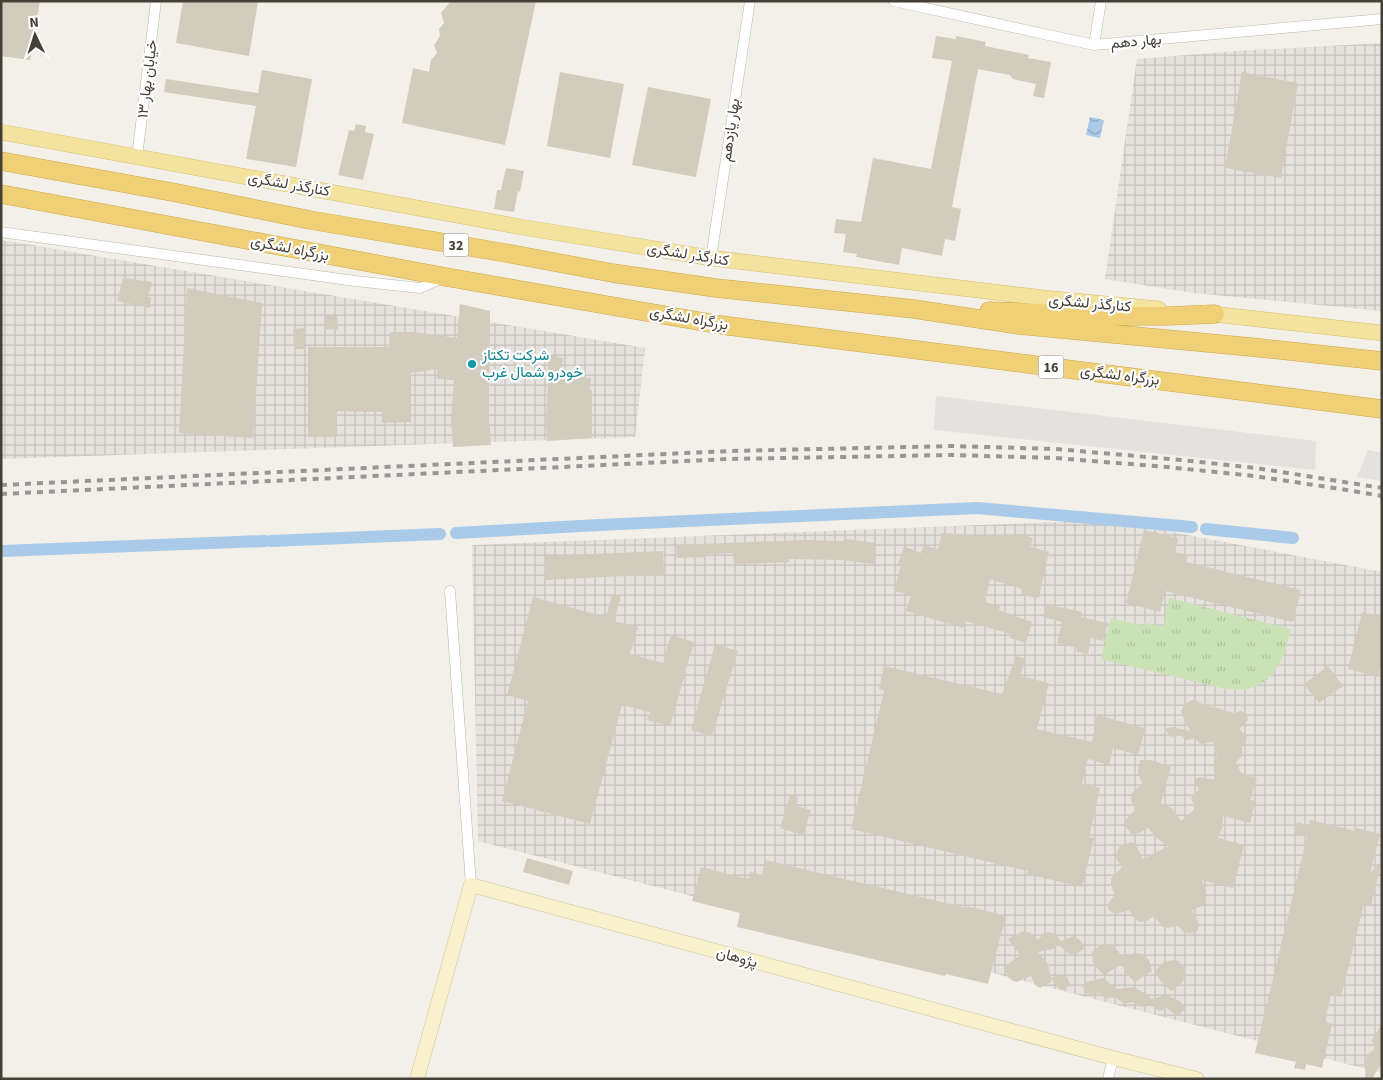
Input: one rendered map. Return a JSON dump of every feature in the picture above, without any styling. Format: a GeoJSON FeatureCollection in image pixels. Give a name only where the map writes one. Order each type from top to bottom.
{"type":"FeatureCollection","features":[{"type":"Feature","properties":{"kind":"highway","name":"بزرگراه لشگری"},"geometry":{"type":"LineString","coordinates":[[1,161],[172,192],[310,220],[612,273],[716,288],[914,309],[1019,325],[1382,361]]}},
{"type":"Feature","properties":{"kind":"highway","name":"بزرگراه لشگری"},"geometry":{"type":"LineString","coordinates":[[1,194],[446,277],[721,324],[1382,409]]}},
{"type":"Feature","properties":{"kind":"highway"},"geometry":{"type":"LineString","coordinates":[[914,309],[1136,316],[1216,314]]}},
{"type":"Feature","properties":{"kind":"main road","name":"کنارگذر لشگری"},"geometry":{"type":"LineString","coordinates":[[1,132],[521,227],[711,258],[1044,298],[1216,314],[1382,333]]}},
{"type":"Feature","properties":{"kind":"main road","name":"پژوهان"},"geometry":{"type":"LineString","coordinates":[[471,885],[1197,1079]]}},
{"type":"Feature","properties":{"kind":"main road"},"geometry":{"type":"LineString","coordinates":[[417,1079],[471,885]]}},
{"type":"Feature","properties":{"kind":"street","name":"خیابان بهار ۱۳"},"geometry":{"type":"LineString","coordinates":[[137,157],[156,1]]}},
{"type":"Feature","properties":{"kind":"street","name":"بهار یازدهم"},"geometry":{"type":"LineString","coordinates":[[711,258],[750,1]]}},
{"type":"Feature","properties":{"kind":"street","name":"بهار دهم"},"geometry":{"type":"LineString","coordinates":[[894,1],[1094,44],[1382,19]]}},
{"type":"Feature","properties":{"kind":"street"},"geometry":{"type":"LineString","coordinates":[[1094,44],[1100,1]]}},
{"type":"Feature","properties":{"kind":"street"},"geometry":{"type":"LineString","coordinates":[[1,232],[355,281],[420,288],[446,277]]}},
{"type":"Feature","properties":{"kind":"street"},"geometry":{"type":"LineString","coordinates":[[450,591],[471,885]]}},
{"type":"Feature","properties":{"kind":"street"},"geometry":{"type":"LineString","coordinates":[[1108,1079],[1113,1058]]}},
{"type":"Feature","properties":{"kind":"shaded area"},"geometry":{"type":"Polygon","coordinates":[[[1382,43],[1382,311],[1194,293],[1105,279],[1137,59],[1382,43]]]}},
{"type":"Feature","properties":{"kind":"shaded area"},"geometry":{"type":"Polygon","coordinates":[[[1,240],[645,348],[635,437],[1,459],[1,240]]]}},
{"type":"Feature","properties":{"kind":"shaded area"},"geometry":{"type":"Polygon","coordinates":[[[936,396],[1316,441],[1315,470],[934,430],[936,396]]]}},
{"type":"Feature","properties":{"kind":"shaded area"},"geometry":{"type":"Polygon","coordinates":[[[1368,450],[1382,453],[1382,481],[1357,477],[1368,450]]]}},
{"type":"Feature","properties":{"kind":"shaded area"},"geometry":{"type":"Polygon","coordinates":[[[1108,520],[1382,572],[1382,1073],[478,841],[472,545],[1108,520]]]}},
{"type":"Feature","properties":{"kind":"green space"},"geometry":{"type":"Polygon","coordinates":[[[1169,598],[1291,629],[1282,659],[1277,668],[1258,686],[1231,690],[1101,659],[1111,618],[1143,626],[1144,622],[1163,627],[1169,598]]]}},
{"type":"Feature","properties":{"kind":"water"},"geometry":{"type":"Polygon","coordinates":[[[1090,117],[1104,120],[1100,138],[1086,135],[1090,117]]]}},
{"type":"Feature","properties":{"kind":"building"},"geometry":{"type":"Polygon","coordinates":[[[1,1],[40,1],[30,60],[1,56],[1,1]]]}},
{"type":"Feature","properties":{"kind":"building"},"geometry":{"type":"Polygon","coordinates":[[[183,1],[258,1],[249,56],[176,43],[183,1]]]}},
{"type":"Feature","properties":{"kind":"building"},"geometry":{"type":"Polygon","coordinates":[[[451,1],[536,1],[505,145],[402,123],[413,68],[429,72],[431,60],[437,53],[434,45],[440,36],[439,29],[444,23],[441,13],[451,1]]]}},
{"type":"Feature","properties":{"kind":"building"},"geometry":{"type":"Polygon","coordinates":[[[936,36],[956,39],[956,36],[986,42],[985,46],[1029,55],[1028,58],[1051,62],[1044,98],[1033,96],[1036,84],[1013,79],[1010,75],[978,69],[952,207],[961,209],[955,241],[945,239],[942,256],[902,248],[899,265],[856,257],[857,254],[843,252],[846,234],[834,233],[836,219],[861,222],[873,158],[931,169],[952,61],[932,58],[936,36]]]}},
{"type":"Feature","properties":{"kind":"building"},"geometry":{"type":"Polygon","coordinates":[[[262,70],[312,79],[296,167],[246,159],[256,106],[164,92],[166,79],[258,93],[262,70]]]}},
{"type":"Feature","properties":{"kind":"building"},"geometry":{"type":"Polygon","coordinates":[[[560,72],[624,84],[610,158],[547,146],[560,72]]]}},
{"type":"Feature","properties":{"kind":"building"},"geometry":{"type":"Polygon","coordinates":[[[1242,72],[1298,83],[1281,178],[1225,168],[1242,72]]]}},
{"type":"Feature","properties":{"kind":"building"},"geometry":{"type":"Polygon","coordinates":[[[648,87],[711,99],[696,177],[632,165],[648,87]]]}},
{"type":"Feature","properties":{"kind":"building"},"geometry":{"type":"Polygon","coordinates":[[[356,124],[366,126],[365,132],[374,134],[363,180],[338,175],[349,130],[354,131],[356,124]]]}},
{"type":"Feature","properties":{"kind":"building"},"geometry":{"type":"Polygon","coordinates":[[[506,168],[524,171],[514,212],[494,209],[497,190],[501,190],[506,168]]]}},
{"type":"Feature","properties":{"kind":"building"},"geometry":{"type":"Polygon","coordinates":[[[123,278],[152,282],[148,297],[151,297],[150,308],[117,301],[123,278]]]}},
{"type":"Feature","properties":{"kind":"building"},"geometry":{"type":"Polygon","coordinates":[[[187,288],[262,303],[253,438],[179,433],[187,288]]]}},
{"type":"Feature","properties":{"kind":"building"},"geometry":{"type":"Polygon","coordinates":[[[460,304],[490,311],[489,417],[491,445],[453,447],[451,419],[454,380],[437,379],[437,369],[411,373],[411,422],[382,423],[382,412],[337,411],[337,437],[308,437],[308,347],[389,347],[390,332],[414,332],[457,338],[460,304]]]}},
{"type":"Feature","properties":{"kind":"building"},"geometry":{"type":"Polygon","coordinates":[[[325,314],[337,316],[338,330],[325,329],[325,314]]]}},
{"type":"Feature","properties":{"kind":"building"},"geometry":{"type":"Polygon","coordinates":[[[304,328],[304,349],[294,349],[293,329],[304,328]]]}},
{"type":"Feature","properties":{"kind":"building"},"geometry":{"type":"Polygon","coordinates":[[[547,355],[563,358],[561,374],[591,378],[592,438],[547,441],[546,421],[549,383],[547,355]]]}},
{"type":"Feature","properties":{"kind":"building"},"geometry":{"type":"Polygon","coordinates":[[[1144,530],[1178,538],[1175,552],[1188,555],[1186,562],[1301,590],[1293,622],[1165,591],[1160,612],[1126,603],[1144,530]]]}},
{"type":"Feature","properties":{"kind":"building"},"geometry":{"type":"Polygon","coordinates":[[[942,533],[980,536],[1022,534],[1033,538],[1030,547],[1049,552],[1039,598],[1021,595],[1022,589],[990,579],[985,602],[1000,606],[999,610],[1032,622],[1026,643],[1010,638],[1011,634],[965,621],[963,628],[906,611],[911,595],[894,591],[901,565],[898,564],[904,546],[921,553],[924,545],[938,549],[942,533]]]}},
{"type":"Feature","properties":{"kind":"building"},"geometry":{"type":"Polygon","coordinates":[[[846,539],[876,543],[874,564],[843,560],[789,559],[789,562],[734,564],[733,553],[707,554],[706,557],[677,558],[676,545],[804,540],[846,541],[846,539]]]}},
{"type":"Feature","properties":{"kind":"building"},"geometry":{"type":"Polygon","coordinates":[[[663,551],[664,574],[546,580],[545,556],[663,551]]]}},
{"type":"Feature","properties":{"kind":"building"},"geometry":{"type":"Polygon","coordinates":[[[612,594],[621,596],[614,621],[638,627],[630,654],[663,663],[671,635],[694,642],[670,726],[647,720],[650,712],[622,705],[590,824],[502,801],[528,701],[507,695],[533,597],[606,617],[612,594]]]}},
{"type":"Feature","properties":{"kind":"building"},"geometry":{"type":"Polygon","coordinates":[[[1046,604],[1082,612],[1081,617],[1108,623],[1103,641],[1091,638],[1088,654],[1077,652],[1077,648],[1057,643],[1062,622],[1043,617],[1046,604]]]}},
{"type":"Feature","properties":{"kind":"building"},"geometry":{"type":"Polygon","coordinates":[[[1362,612],[1382,617],[1382,664],[1378,677],[1348,669],[1362,612]]]}},
{"type":"Feature","properties":{"kind":"building"},"geometry":{"type":"Polygon","coordinates":[[[715,644],[738,651],[712,736],[691,730],[715,644]]]}},
{"type":"Feature","properties":{"kind":"building"},"geometry":{"type":"Polygon","coordinates":[[[1016,656],[1026,659],[1020,676],[1049,683],[1037,729],[1092,742],[1097,715],[1145,728],[1138,755],[1113,748],[1109,765],[1088,759],[1082,784],[1100,788],[1089,837],[1094,838],[1082,887],[1027,874],[1028,871],[851,829],[884,691],[879,689],[884,666],[1002,694],[1016,656]]]}},
{"type":"Feature","properties":{"kind":"building"},"geometry":{"type":"Polygon","coordinates":[[[1328,666],[1343,686],[1319,703],[1304,684],[1328,666]]]}},
{"type":"Feature","properties":{"kind":"building"},"geometry":{"type":"Polygon","coordinates":[[[1192,700],[1234,713],[1241,711],[1247,713],[1248,720],[1239,729],[1246,735],[1247,739],[1242,746],[1242,756],[1236,762],[1241,773],[1257,778],[1250,800],[1255,801],[1250,823],[1223,816],[1222,828],[1218,838],[1244,845],[1233,888],[1202,880],[1206,901],[1202,906],[1192,910],[1199,924],[1198,930],[1190,934],[1184,932],[1177,925],[1169,928],[1163,927],[1154,916],[1147,921],[1140,922],[1135,919],[1129,910],[1116,914],[1108,908],[1109,902],[1115,895],[1111,885],[1111,878],[1122,867],[1116,856],[1120,846],[1132,842],[1143,859],[1169,846],[1155,837],[1148,827],[1132,835],[1126,827],[1126,820],[1135,810],[1131,800],[1132,793],[1142,783],[1138,773],[1140,760],[1151,760],[1171,767],[1161,803],[1172,808],[1181,821],[1196,808],[1191,799],[1192,795],[1199,790],[1196,779],[1200,777],[1216,780],[1213,764],[1217,757],[1213,742],[1201,744],[1195,738],[1185,740],[1181,735],[1172,737],[1164,729],[1172,727],[1190,731],[1181,711],[1185,704],[1192,700]]]}},
{"type":"Feature","properties":{"kind":"building"},"geometry":{"type":"Polygon","coordinates":[[[790,795],[798,797],[796,806],[811,810],[803,835],[780,828],[790,795]]]}},
{"type":"Feature","properties":{"kind":"building"},"geometry":{"type":"Polygon","coordinates":[[[1310,820],[1355,831],[1356,828],[1380,834],[1370,873],[1381,863],[1371,906],[1364,904],[1341,997],[1331,995],[1325,1022],[1332,1024],[1322,1068],[1306,1064],[1305,1070],[1294,1068],[1296,1062],[1255,1053],[1307,837],[1294,834],[1297,822],[1309,826],[1310,820]]]}},
{"type":"Feature","properties":{"kind":"building"},"geometry":{"type":"Polygon","coordinates":[[[527,858],[573,871],[569,885],[523,872],[527,858]]]}},
{"type":"Feature","properties":{"kind":"building"},"geometry":{"type":"Polygon","coordinates":[[[765,860],[1006,916],[988,984],[946,974],[945,976],[737,927],[740,913],[692,901],[701,867],[749,879],[750,872],[762,875],[765,860]]]}},
{"type":"Feature","properties":{"kind":"building"},"geometry":{"type":"Polygon","coordinates":[[[1024,931],[1031,933],[1038,940],[1044,933],[1050,932],[1055,934],[1061,941],[1074,936],[1081,941],[1084,949],[1076,954],[1070,954],[1059,945],[1053,949],[1038,952],[1048,964],[1051,978],[1051,982],[1040,988],[1035,985],[1031,976],[1017,982],[1013,981],[1008,977],[1004,967],[1020,955],[1008,939],[1024,931]]]}},
{"type":"Feature","properties":{"kind":"building"},"geometry":{"type":"Polygon","coordinates":[[[1104,944],[1112,945],[1123,957],[1134,953],[1143,954],[1149,960],[1152,971],[1135,982],[1126,973],[1122,964],[1104,975],[1095,966],[1092,952],[1104,944]]]}},
{"type":"Feature","properties":{"kind":"building"},"geometry":{"type":"Polygon","coordinates":[[[1178,961],[1184,967],[1186,976],[1181,984],[1171,991],[1161,982],[1155,971],[1164,962],[1178,961]]]}},
{"type":"Feature","properties":{"kind":"building"},"geometry":{"type":"Polygon","coordinates":[[[1062,975],[1067,977],[1070,984],[1063,990],[1059,989],[1051,978],[1062,975]]]}},
{"type":"Feature","properties":{"kind":"building"},"geometry":{"type":"Polygon","coordinates":[[[1103,978],[1117,989],[1133,987],[1147,994],[1151,999],[1167,995],[1181,1002],[1184,1010],[1179,1015],[1175,1015],[1167,1008],[1160,1011],[1151,1005],[1141,1007],[1133,1002],[1124,1004],[1115,997],[1106,999],[1099,993],[1092,995],[1086,993],[1083,986],[1087,982],[1103,978]]]}},
{"type":"Feature","properties":{"kind":"building"},"geometry":{"type":"Polygon","coordinates":[[[1382,1024],[1382,1066],[1380,1065],[1372,1079],[1365,1079],[1366,1058],[1375,1049],[1372,1040],[1382,1024]]]}},
{"type":"Feature","properties":{"kind":"waterway"},"geometry":{"type":"LineString","coordinates":[[456,533],[977,508],[1192,527]]}},
{"type":"Feature","properties":{"kind":"waterway"},"geometry":{"type":"LineString","coordinates":[[1206,529],[1293,538]]}},
{"type":"Feature","properties":{"kind":"waterway"},"geometry":{"type":"LineString","coordinates":[[271,541],[440,534]]}},
{"type":"Feature","properties":{"kind":"waterway"},"geometry":{"type":"LineString","coordinates":[[1,551],[265,541]]}},
{"type":"Feature","properties":{"kind":"railway"},"geometry":{"type":"LineString","coordinates":[[1,485],[729,451],[953,446],[1056,449],[1181,460],[1256,468],[1382,488]]}},
{"type":"Feature","properties":{"kind":"railway"},"geometry":{"type":"LineString","coordinates":[[1,494],[728,459],[951,455],[1055,458],[1167,467],[1254,476],[1382,496]]}},
{"type":"Feature","properties":{"kind":"place","name":"شرکت تکتاز خودرو شمال غرب"},"geometry":{"type":"Point","coordinates":[472,364]}}]}
